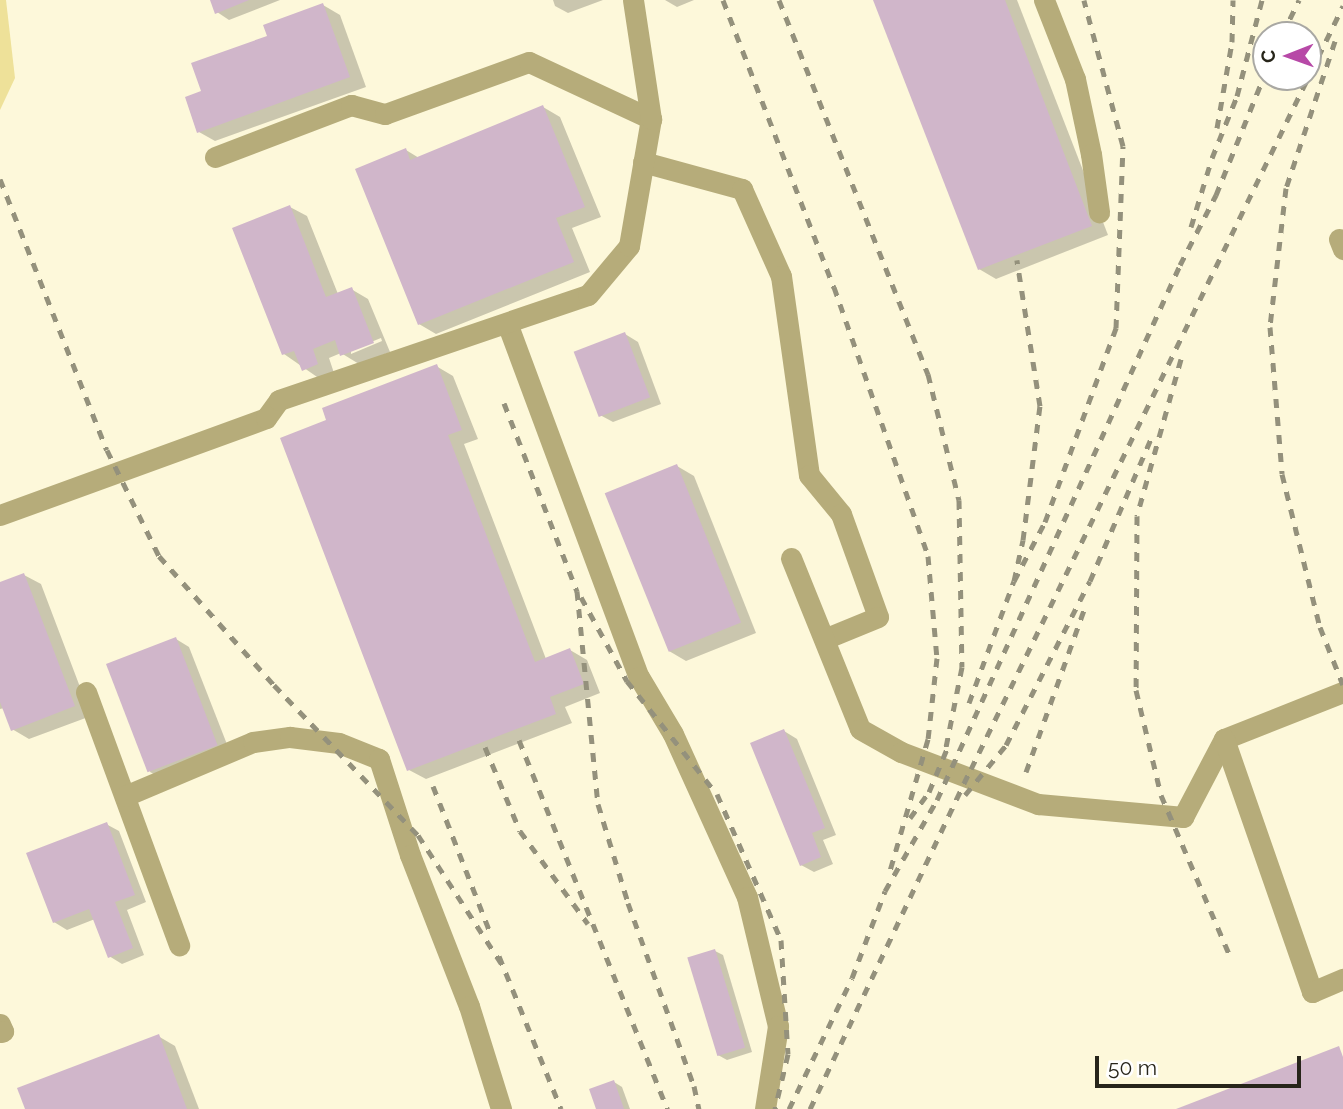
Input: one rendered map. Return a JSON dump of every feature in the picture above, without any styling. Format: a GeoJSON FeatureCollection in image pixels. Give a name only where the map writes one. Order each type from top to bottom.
{"type":"FeatureCollection","features":[{"type":"Feature","properties":{"kind":"lane"},"geometry":{"type":"LineString","coordinates":[[0,515],[267,418],[279,400],[588,295],[629,246],[651,119],[633,0]]}},
{"type":"Feature","properties":{"kind":"lane"},"geometry":{"type":"LineString","coordinates":[[1044,0],[1075,79],[1091,154],[1099,212]]}},
{"type":"Feature","properties":{"kind":"lane"},"geometry":{"type":"LineString","coordinates":[[215,157],[351,105],[385,114],[529,62],[651,119]]}},
{"type":"Feature","properties":{"kind":"lane"},"geometry":{"type":"LineString","coordinates":[[643,162],[742,188],[781,276],[809,475],[841,514],[878,617],[824,639]]}},
{"type":"Feature","properties":{"kind":"lane"},"geometry":{"type":"LineString","coordinates":[[507,323],[639,677],[673,734],[747,897],[778,1026],[765,1109]]}},
{"type":"Feature","properties":{"kind":"lane"},"geometry":{"type":"LineString","coordinates":[[791,558],[860,729],[901,752],[1038,804],[1183,817],[1224,739],[1343,692]]}},
{"type":"Feature","properties":{"kind":"lane"},"geometry":{"type":"LineString","coordinates":[[86,692],[179,945]]}},
{"type":"Feature","properties":{"kind":"lane"},"geometry":{"type":"LineString","coordinates":[[125,796],[253,742],[289,737],[339,743],[379,759],[410,855],[469,1006],[501,1109]]}},
{"type":"Feature","properties":{"kind":"lane"},"geometry":{"type":"LineString","coordinates":[[1224,739],[1312,992],[1343,979]]}},
{"type":"Feature","properties":{"kind":"lane"},"geometry":{"type":"LineString","coordinates":[[0,1024],[3,1031],[0,1032]]}},
{"type":"Feature","properties":{"kind":"shaded area"},"geometry":{"type":"Polygon","coordinates":[[[0,0],[6,0],[15,78],[0,110],[0,0]]]}},
{"type":"Feature","properties":{"kind":"building"},"geometry":{"type":"Polygon","coordinates":[[[210,0],[249,0],[215,14],[210,0]]]}},
{"type":"Feature","properties":{"kind":"building"},"geometry":{"type":"Polygon","coordinates":[[[873,0],[1005,0],[1092,226],[978,270],[873,0]]]}},
{"type":"Feature","properties":{"kind":"building"},"geometry":{"type":"Polygon","coordinates":[[[323,3],[350,77],[197,133],[185,97],[201,91],[191,63],[267,36],[263,25],[323,3]]]}},
{"type":"Feature","properties":{"kind":"building"},"geometry":{"type":"Polygon","coordinates":[[[543,105],[585,207],[556,218],[574,262],[418,325],[355,169],[406,148],[410,160],[543,105]]]}},
{"type":"Feature","properties":{"kind":"building"},"geometry":{"type":"Polygon","coordinates":[[[290,205],[326,297],[352,287],[374,343],[340,356],[335,340],[313,349],[318,364],[302,371],[294,351],[282,355],[232,228],[290,205]]]}},
{"type":"Feature","properties":{"kind":"building"},"geometry":{"type":"Polygon","coordinates":[[[625,332],[650,397],[599,417],[574,352],[625,332]]]}},
{"type":"Feature","properties":{"kind":"building"},"geometry":{"type":"Polygon","coordinates":[[[437,364],[462,430],[448,435],[535,662],[570,648],[584,684],[550,697],[556,714],[407,771],[280,438],[326,420],[322,408],[437,364]]]}},
{"type":"Feature","properties":{"kind":"building"},"geometry":{"type":"Polygon","coordinates":[[[677,464],[741,623],[669,652],[605,493],[677,464]]]}},
{"type":"Feature","properties":{"kind":"building"},"geometry":{"type":"Polygon","coordinates":[[[24,573],[75,706],[11,731],[0,702],[0,582],[24,573]]]}},
{"type":"Feature","properties":{"kind":"building"},"geometry":{"type":"Polygon","coordinates":[[[176,637],[218,745],[148,772],[106,664],[176,637]]]}},
{"type":"Feature","properties":{"kind":"building"},"geometry":{"type":"Polygon","coordinates":[[[784,729],[825,828],[812,833],[821,857],[800,866],[750,743],[784,729]]]}},
{"type":"Feature","properties":{"kind":"building"},"geometry":{"type":"Polygon","coordinates":[[[107,822],[135,895],[115,902],[133,948],[108,958],[89,909],[53,923],[26,853],[107,822]]]}},
{"type":"Feature","properties":{"kind":"building"},"geometry":{"type":"Polygon","coordinates":[[[715,949],[745,1047],[717,1056],[687,957],[715,949]]]}},
{"type":"Feature","properties":{"kind":"building"},"geometry":{"type":"Polygon","coordinates":[[[159,1034],[187,1109],[25,1109],[17,1088],[159,1034]]]}},
{"type":"Feature","properties":{"kind":"building"},"geometry":{"type":"Polygon","coordinates":[[[1339,1046],[1343,1057],[1343,1109],[1176,1109],[1339,1046]]]}},
{"type":"Feature","properties":{"kind":"building"},"geometry":{"type":"Polygon","coordinates":[[[614,1080],[624,1109],[596,1109],[589,1089],[614,1080]]]}},
{"type":"Feature","properties":{"kind":"railway"},"geometry":{"type":"LineString","coordinates":[[723,0],[834,287],[928,556],[937,658],[928,739],[890,871]]}},
{"type":"Feature","properties":{"kind":"railway"},"geometry":{"type":"LineString","coordinates":[[779,0],[928,374],[959,500],[962,667],[945,752]]}},
{"type":"Feature","properties":{"kind":"railway"},"geometry":{"type":"LineString","coordinates":[[1014,581],[1045,522],[1116,328],[1123,146],[1084,0]]}},
{"type":"Feature","properties":{"kind":"railway"},"geometry":{"type":"LineString","coordinates":[[1217,128],[1232,42],[1233,0]]}},
{"type":"Feature","properties":{"kind":"railway"},"geometry":{"type":"LineString","coordinates":[[1191,227],[1212,158],[1237,96],[1262,0]]}},
{"type":"Feature","properties":{"kind":"railway"},"geometry":{"type":"LineString","coordinates":[[1289,21],[1299,0]]}},
{"type":"Feature","properties":{"kind":"railway"},"geometry":{"type":"LineString","coordinates":[[810,1109],[971,769],[1343,6]]}},
{"type":"Feature","properties":{"kind":"railway"},"geometry":{"type":"LineString","coordinates":[[1335,41],[1286,188],[1270,327],[1282,474],[1320,627],[1343,685]]}},
{"type":"Feature","properties":{"kind":"railway"},"geometry":{"type":"LineString","coordinates":[[789,1109],[852,978],[885,891],[937,800],[1180,265],[1216,195],[1258,91]]}},
{"type":"Feature","properties":{"kind":"railway"},"geometry":{"type":"LineString","coordinates":[[0,179],[107,450],[159,556],[274,685],[418,835],[501,963]]}},
{"type":"Feature","properties":{"kind":"railway"},"geometry":{"type":"LineString","coordinates":[[969,703],[1014,581],[1023,540],[1040,406],[1017,260]]}},
{"type":"Feature","properties":{"kind":"railway"},"geometry":{"type":"LineString","coordinates":[[1181,359],[1137,516],[1136,690],[1161,795],[1231,958]]}},
{"type":"Feature","properties":{"kind":"railway"},"geometry":{"type":"LineString","coordinates":[[504,403],[577,591],[598,804],[628,903],[694,1086],[699,1109]]}},
{"type":"Feature","properties":{"kind":"railway"},"geometry":{"type":"LineString","coordinates":[[965,795],[1006,745],[1090,581],[1152,436]]}},
{"type":"Feature","properties":{"kind":"railway"},"geometry":{"type":"LineString","coordinates":[[581,597],[627,681],[717,794],[781,940],[788,1054],[775,1109]]}},
{"type":"Feature","properties":{"kind":"railway"},"geometry":{"type":"LineString","coordinates":[[1026,772],[1086,604]]}},
{"type":"Feature","properties":{"kind":"railway"},"geometry":{"type":"LineString","coordinates":[[519,740],[667,1109]]}},
{"type":"Feature","properties":{"kind":"railway"},"geometry":{"type":"LineString","coordinates":[[910,818],[929,792],[949,744]]}},
{"type":"Feature","properties":{"kind":"railway"},"geometry":{"type":"LineString","coordinates":[[485,747],[520,831],[588,924]]}},
{"type":"Feature","properties":{"kind":"railway"},"geometry":{"type":"LineString","coordinates":[[433,786],[489,930]]}},
{"type":"Feature","properties":{"kind":"railway"},"geometry":{"type":"LineString","coordinates":[[499,956],[561,1109]]}}]}
